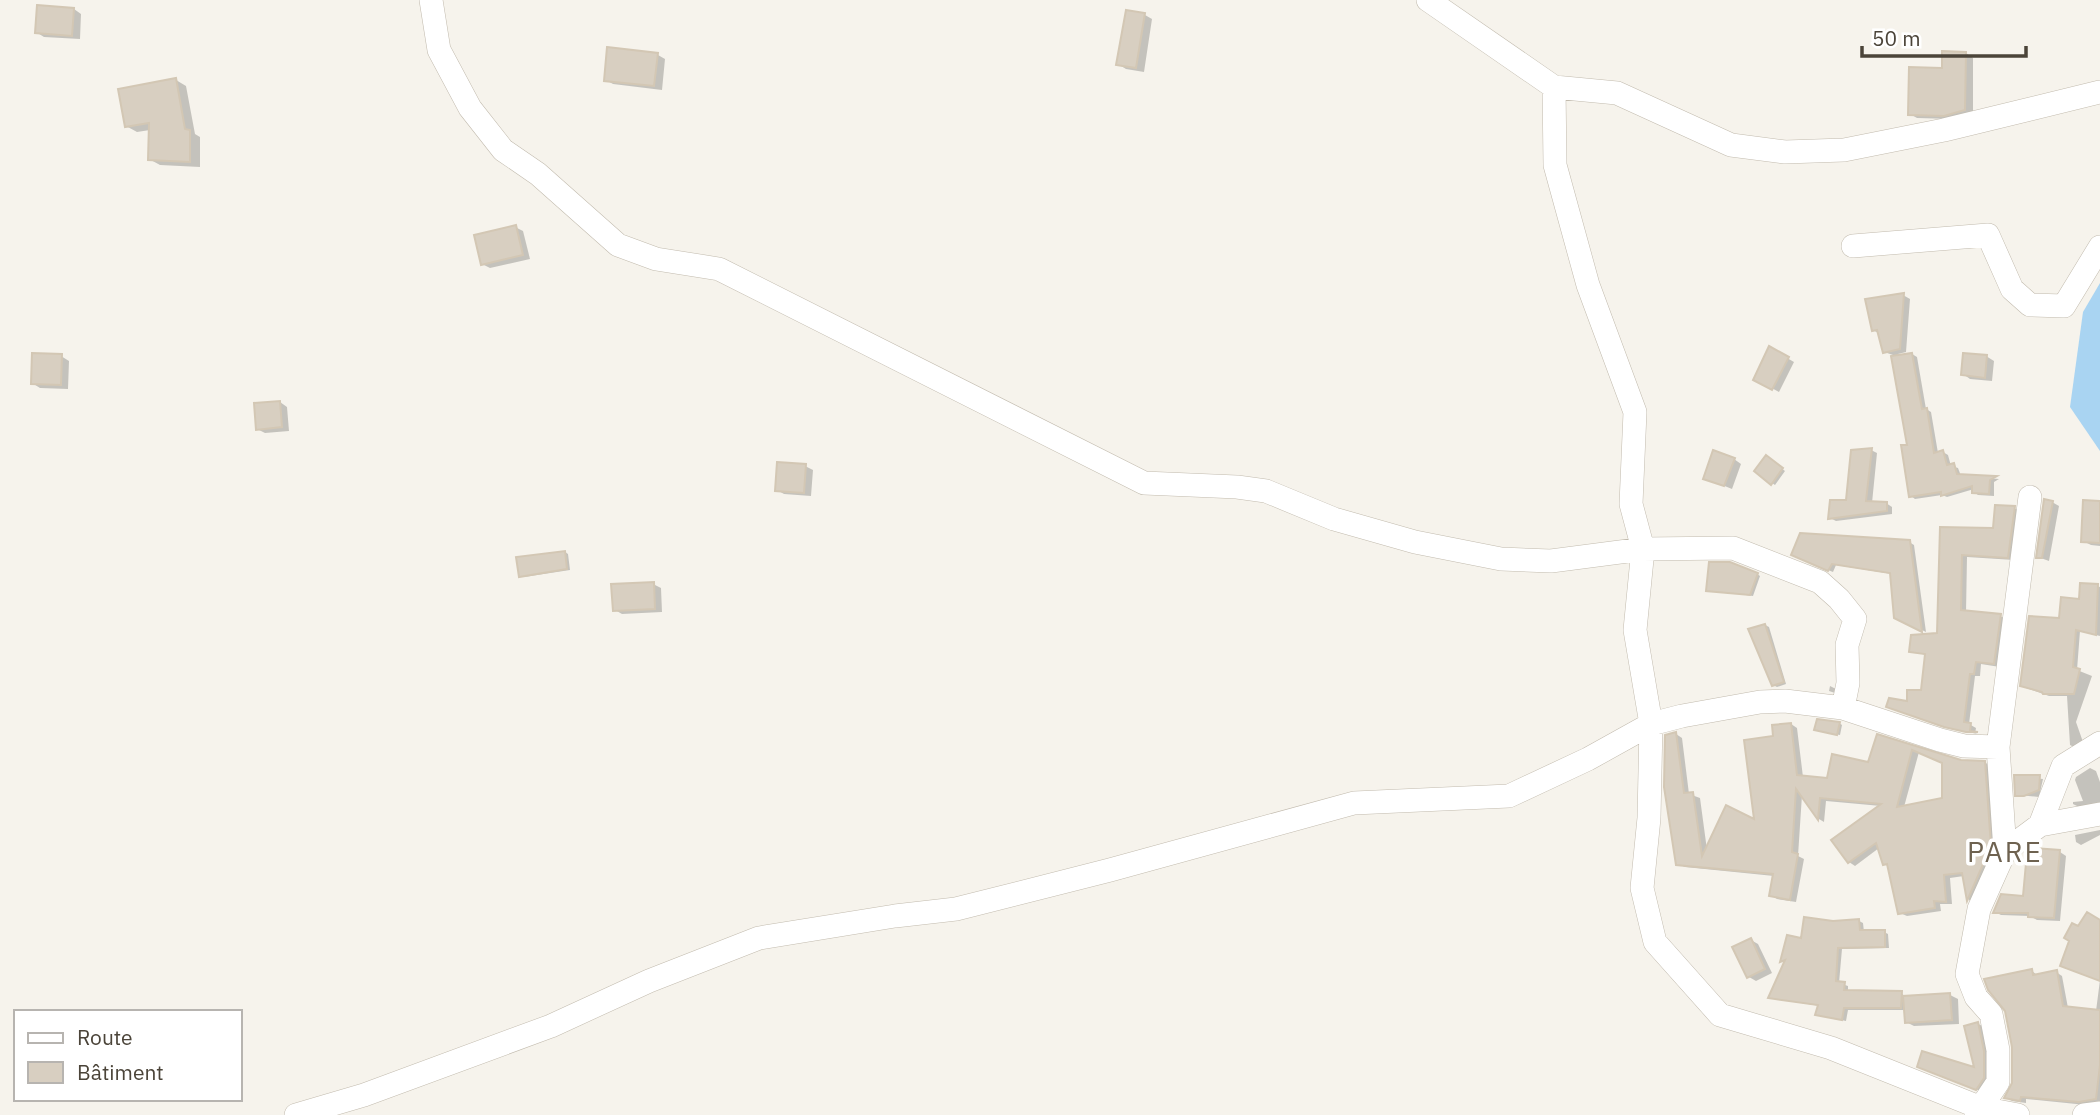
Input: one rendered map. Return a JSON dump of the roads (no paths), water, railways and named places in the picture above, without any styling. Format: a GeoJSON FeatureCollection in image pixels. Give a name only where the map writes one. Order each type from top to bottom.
{"type":"FeatureCollection","features":[{"type":"Feature","properties":{"kind":"street"},"geometry":{"type":"LineString","coordinates":[[431,0],[439,50],[470,108],[503,150],[538,174],[618,245],[656,259],[719,270],[1144,484],[1237,487],[1266,491],[1334,519],[1415,542],[1501,559],[1551,562],[1643,549],[1733,548],[1820,582],[1839,599],[1855,620],[1847,645],[1848,683],[1843,708]]}},
{"type":"Feature","properties":{"kind":"street"},"geometry":{"type":"LineString","coordinates":[[1428,0],[1554,87],[1617,93],[1731,145],[1784,152],[1844,150],[1944,130],[2100,92]]}},
{"type":"Feature","properties":{"kind":"street"},"geometry":{"type":"LineString","coordinates":[[1554,87],[1555,165],[1588,285],[1635,412],[1631,504],[1643,549],[1635,630],[1651,724],[1649,818],[1642,887],[1655,942],[1720,1015],[1831,1048],[1979,1111],[2018,1115]]}},
{"type":"Feature","properties":{"kind":"street"},"geometry":{"type":"LineString","coordinates":[[1853,246],[1988,234],[2012,289],[2030,305],[2064,306],[2100,247]]}},
{"type":"Feature","properties":{"kind":"street"},"geometry":{"type":"LineString","coordinates":[[1979,1111],[1998,1082],[1998,1050],[1991,1014],[1976,997],[1967,974],[1979,909],[2005,851],[1998,747],[2030,497]]}},
{"type":"Feature","properties":{"kind":"street"},"geometry":{"type":"LineString","coordinates":[[296,1115],[364,1096],[551,1026],[649,981],[759,938],[956,909],[1354,803],[1509,796],[1588,759],[1651,724],[1760,702],[1785,701],[1843,708],[1964,746],[1998,747]]}},
{"type":"Feature","properties":{"kind":"street"},"geometry":{"type":"LineString","coordinates":[[2040,825],[2063,766],[2100,743]]}},
{"type":"Feature","properties":{"kind":"street"},"geometry":{"type":"LineString","coordinates":[[2005,851],[2040,825],[2100,814]]}},
{"type":"Feature","properties":{"kind":"street"},"geometry":{"type":"LineString","coordinates":[[2084,1115],[2100,1113]]}},
{"type":"Feature","properties":{"kind":"water"},"geometry":{"type":"Polygon","coordinates":[[[2100,283],[2100,451],[2070,407],[2083,312],[2100,283]]]}},
{"type":"Feature","properties":{"kind":"district","name":"PARE"},"geometry":{"type":"Point","coordinates":[2005,851]}}]}
